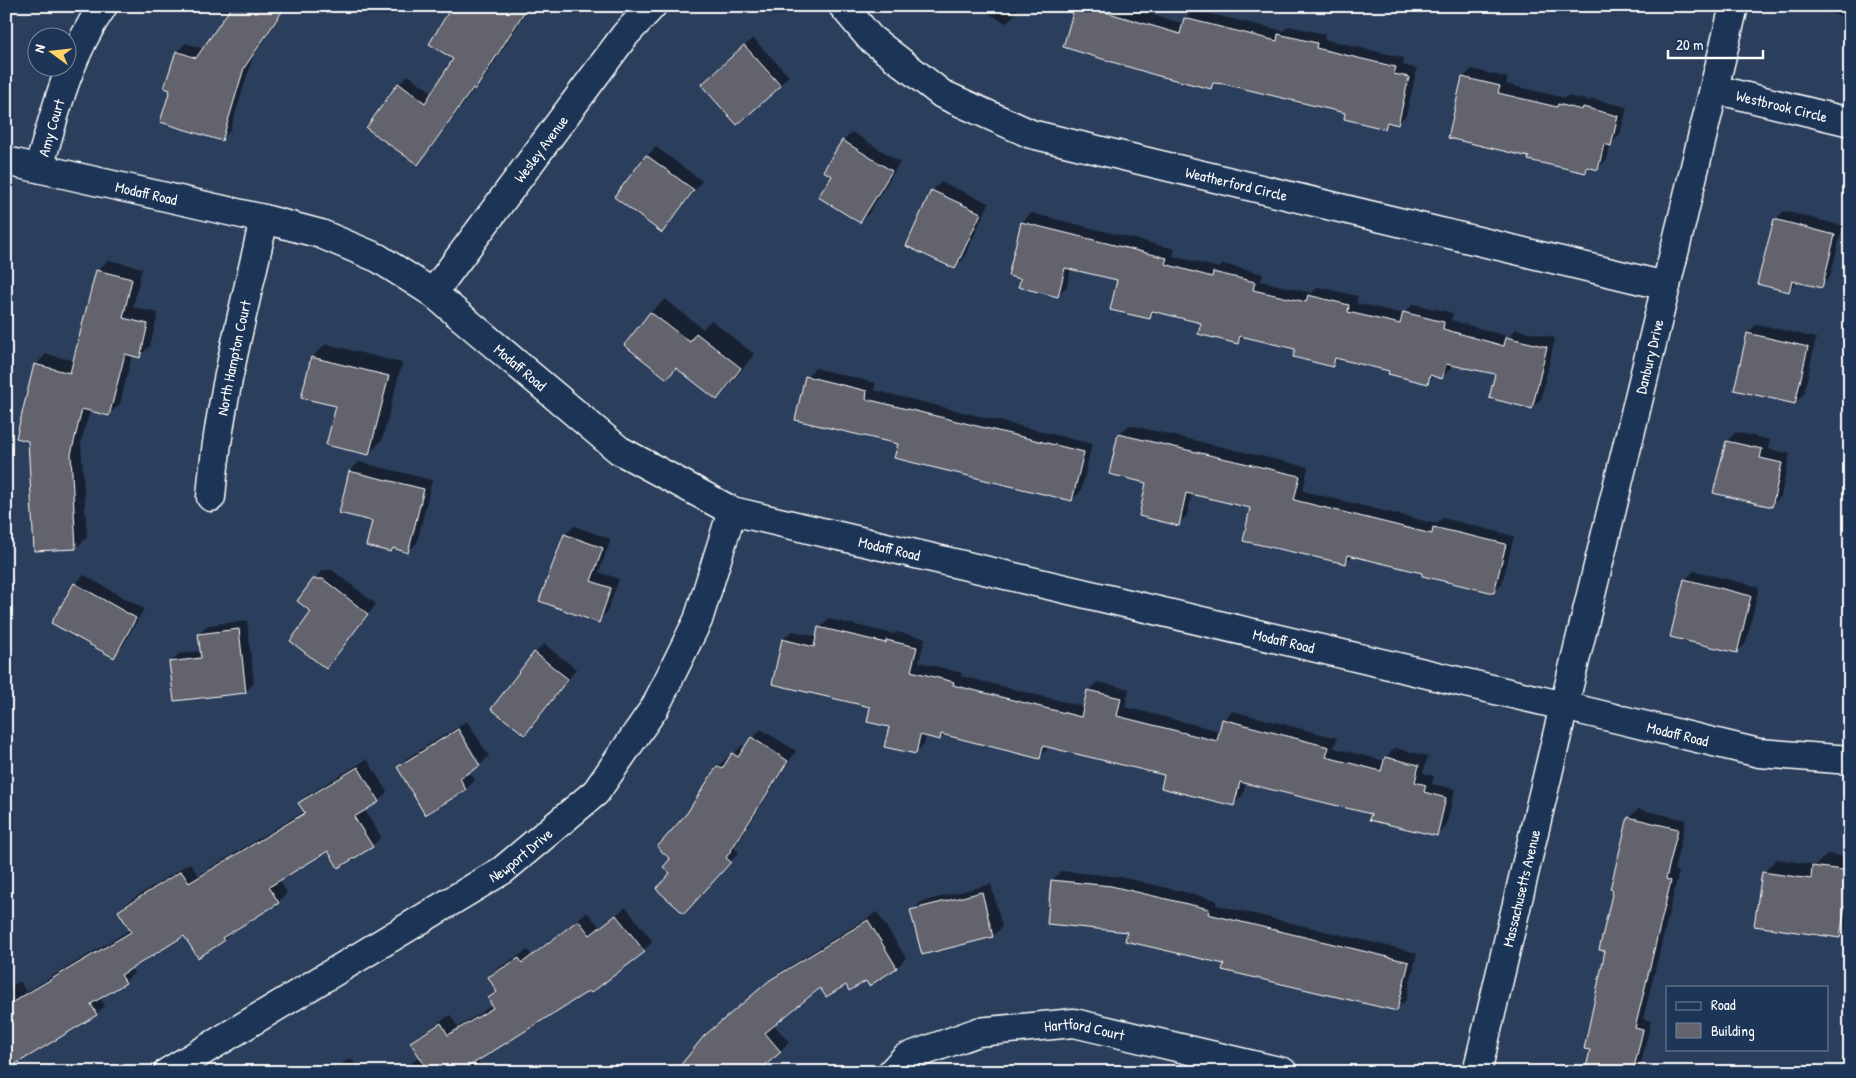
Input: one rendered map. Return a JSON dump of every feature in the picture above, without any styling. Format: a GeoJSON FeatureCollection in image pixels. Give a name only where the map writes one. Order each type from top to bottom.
{"type":"FeatureCollection","features":[{"type":"Feature","properties":{"kind":"street","name":"Amy Court"},"geometry":{"type":"LineString","coordinates":[[39,168],[62,89],[73,59],[103,6]]}},
{"type":"Feature","properties":{"kind":"street","name":"Wesley Avenue"},"geometry":{"type":"LineString","coordinates":[[433,293],[625,34],[652,6]]}},
{"type":"Feature","properties":{"kind":"street","name":"Weatherford Circle"},"geometry":{"type":"LineString","coordinates":[[843,6],[870,38],[942,94],[1031,134],[1666,286]]}},
{"type":"Feature","properties":{"kind":"street","name":"Danbury Drive"},"geometry":{"type":"LineString","coordinates":[[1564,706],[1734,6]]}},
{"type":"Feature","properties":{"kind":"street","name":"Westbrook Circle"},"geometry":{"type":"LineString","coordinates":[[1714,89],[1850,122]]}},
{"type":"Feature","properties":{"kind":"street","name":"Modaff Road"},"geometry":{"type":"LineString","coordinates":[[6,161],[321,234],[378,258],[433,293],[619,450],[732,511],[1759,753],[1850,760]]}},
{"type":"Feature","properties":{"kind":"street","name":"North Hampton Court"},"geometry":{"type":"LineString","coordinates":[[211,497],[214,458],[221,413],[264,220]]}},
{"type":"Feature","properties":{"kind":"street","name":"Newport Drive"},"geometry":{"type":"LineString","coordinates":[[168,1072],[503,870],[596,792],[656,707],[698,620],[732,511]]}},
{"type":"Feature","properties":{"kind":"street","name":"Massachusetts Avenue"},"geometry":{"type":"LineString","coordinates":[[1477,1072],[1564,706]]}},
{"type":"Feature","properties":{"kind":"street","name":"Hartford Court"},"geometry":{"type":"LineString","coordinates":[[892,1072],[905,1058],[978,1032],[1074,1023],[1283,1072]]}},
{"type":"Feature","properties":{"kind":"building"},"geometry":{"type":"Polygon","coordinates":[[[232,6],[286,6],[244,68],[222,141],[160,122],[170,90],[164,88],[176,51],[196,58],[232,6]]]}},
{"type":"Feature","properties":{"kind":"building"},"geometry":{"type":"Polygon","coordinates":[[[452,6],[528,6],[475,90],[473,88],[418,165],[366,128],[398,83],[425,103],[453,59],[429,44],[452,6]]]}},
{"type":"Feature","properties":{"kind":"building"},"geometry":{"type":"Polygon","coordinates":[[[1075,6],[1085,6],[1180,34],[1184,18],[1277,41],[1278,34],[1317,43],[1316,48],[1396,67],[1394,74],[1409,77],[1398,125],[1387,122],[1385,129],[1344,119],[1345,113],[1224,84],[1213,83],[1211,89],[1155,75],[1063,47],[1075,6]]]}},
{"type":"Feature","properties":{"kind":"building"},"geometry":{"type":"Polygon","coordinates":[[[744,45],[781,86],[737,125],[701,85],[744,45]]]}},
{"type":"Feature","properties":{"kind":"building"},"geometry":{"type":"Polygon","coordinates":[[[1462,77],[1500,86],[1498,93],[1557,107],[1558,104],[1582,110],[1583,107],[1618,116],[1611,146],[1604,144],[1598,170],[1587,167],[1586,173],[1528,160],[1529,157],[1448,138],[1462,77]]]}},
{"type":"Feature","properties":{"kind":"building"},"geometry":{"type":"Polygon","coordinates":[[[842,140],[892,171],[860,223],[818,197],[832,176],[823,171],[842,140]]]}},
{"type":"Feature","properties":{"kind":"building"},"geometry":{"type":"Polygon","coordinates":[[[646,155],[694,190],[662,233],[614,197],[646,155]]]}},
{"type":"Feature","properties":{"kind":"building"},"geometry":{"type":"Polygon","coordinates":[[[931,190],[981,213],[955,269],[906,246],[931,190]]]}},
{"type":"Feature","properties":{"kind":"building"},"geometry":{"type":"Polygon","coordinates":[[[1774,219],[1835,235],[1822,288],[1792,281],[1789,292],[1757,284],[1774,219]]]}},
{"type":"Feature","properties":{"kind":"building"},"geometry":{"type":"Polygon","coordinates":[[[1021,222],[1167,258],[1165,264],[1212,277],[1213,272],[1255,282],[1253,290],[1306,302],[1308,295],[1349,305],[1348,312],[1400,324],[1403,312],[1444,322],[1443,329],[1504,346],[1506,337],[1547,347],[1532,409],[1489,398],[1495,374],[1446,364],[1442,379],[1430,375],[1428,384],[1388,374],[1389,371],[1335,358],[1333,367],[1293,357],[1295,349],[1240,336],[1238,344],[1198,334],[1201,323],[1152,311],[1150,319],[1110,310],[1117,280],[1065,268],[1058,297],[1018,287],[1021,279],[1008,276],[1021,222]]]}},
{"type":"Feature","properties":{"kind":"building"},"geometry":{"type":"Polygon","coordinates":[[[96,270],[132,279],[123,318],[148,324],[140,358],[125,354],[109,416],[82,409],[71,454],[76,549],[34,551],[28,441],[16,438],[34,364],[70,373],[96,270]]]}},
{"type":"Feature","properties":{"kind":"building"},"geometry":{"type":"Polygon","coordinates":[[[650,312],[690,342],[696,333],[741,368],[717,400],[676,368],[667,379],[624,345],[650,312]]]}},
{"type":"Feature","properties":{"kind":"building"},"geometry":{"type":"Polygon","coordinates":[[[1747,333],[1808,347],[1795,404],[1734,390],[1747,333]]]}},
{"type":"Feature","properties":{"kind":"building"},"geometry":{"type":"Polygon","coordinates":[[[311,357],[389,376],[369,455],[326,445],[336,406],[301,398],[311,357]]]}},
{"type":"Feature","properties":{"kind":"building"},"geometry":{"type":"Polygon","coordinates":[[[805,376],[867,391],[866,399],[1084,452],[1072,501],[894,458],[898,444],[795,420],[805,376]]]}},
{"type":"Feature","properties":{"kind":"building"},"geometry":{"type":"Polygon","coordinates":[[[1118,434],[1300,476],[1294,500],[1432,534],[1433,527],[1506,544],[1494,593],[1422,576],[1422,573],[1348,555],[1346,564],[1243,541],[1250,508],[1186,493],[1179,526],[1139,516],[1146,483],[1109,474],[1118,434]]]}},
{"type":"Feature","properties":{"kind":"building"},"geometry":{"type":"Polygon","coordinates":[[[1726,441],[1762,449],[1760,458],[1782,463],[1772,507],[1713,493],[1726,441]]]}},
{"type":"Feature","properties":{"kind":"building"},"geometry":{"type":"Polygon","coordinates":[[[349,471],[424,489],[408,553],[393,548],[391,552],[366,546],[372,521],[339,513],[349,471]]]}},
{"type":"Feature","properties":{"kind":"building"},"geometry":{"type":"Polygon","coordinates":[[[564,534],[603,548],[591,581],[611,588],[599,623],[539,601],[564,534]]]}},
{"type":"Feature","properties":{"kind":"building"},"geometry":{"type":"Polygon","coordinates":[[[313,579],[323,579],[368,614],[326,669],[290,641],[311,612],[297,601],[313,579]]]}},
{"type":"Feature","properties":{"kind":"building"},"geometry":{"type":"Polygon","coordinates":[[[1684,579],[1751,596],[1737,653],[1670,637],[1684,579]]]}},
{"type":"Feature","properties":{"kind":"building"},"geometry":{"type":"Polygon","coordinates":[[[74,583],[136,618],[114,658],[51,623],[74,583]]]}},
{"type":"Feature","properties":{"kind":"building"},"geometry":{"type":"Polygon","coordinates":[[[818,627],[886,643],[886,640],[917,647],[911,671],[954,682],[953,685],[1081,717],[1087,690],[1121,698],[1117,716],[1217,741],[1222,719],[1329,747],[1326,757],[1381,771],[1385,757],[1419,765],[1415,782],[1426,785],[1424,792],[1446,798],[1437,836],[1369,820],[1371,814],[1240,782],[1234,806],[1161,788],[1164,775],[1043,746],[1040,759],[941,734],[940,740],[920,735],[916,754],[884,747],[889,727],[867,722],[870,707],[772,684],[782,639],[814,647],[818,627]]]}},
{"type":"Feature","properties":{"kind":"building"},"geometry":{"type":"Polygon","coordinates":[[[239,629],[246,693],[174,701],[169,662],[201,658],[198,634],[239,629]]]}},
{"type":"Feature","properties":{"kind":"building"},"geometry":{"type":"Polygon","coordinates":[[[534,652],[568,679],[525,735],[491,709],[534,652]]]}},
{"type":"Feature","properties":{"kind":"building"},"geometry":{"type":"Polygon","coordinates":[[[458,729],[480,766],[460,778],[466,790],[425,815],[397,767],[458,729]]]}},
{"type":"Feature","properties":{"kind":"building"},"geometry":{"type":"Polygon","coordinates":[[[751,737],[788,761],[726,858],[731,862],[684,914],[656,889],[670,873],[663,867],[670,859],[657,847],[687,813],[717,766],[722,769],[732,753],[738,757],[751,737]]]}},
{"type":"Feature","properties":{"kind":"building"},"geometry":{"type":"Polygon","coordinates":[[[358,767],[379,802],[354,817],[373,847],[338,868],[328,851],[269,887],[279,903],[222,938],[224,941],[198,958],[184,936],[121,975],[126,983],[91,1004],[97,1015],[6,1070],[6,1006],[131,932],[118,911],[181,871],[189,883],[305,813],[298,803],[358,767]]]}},
{"type":"Feature","properties":{"kind":"building"},"geometry":{"type":"Polygon","coordinates":[[[1628,817],[1678,829],[1666,879],[1671,881],[1635,1028],[1643,1030],[1633,1072],[1585,1072],[1590,1050],[1584,1049],[1605,951],[1599,950],[1613,890],[1610,889],[1628,817]]]}},
{"type":"Feature","properties":{"kind":"building"},"geometry":{"type":"Polygon","coordinates":[[[1812,866],[1850,871],[1850,906],[1845,906],[1840,938],[1754,926],[1762,872],[1811,879],[1812,866]]]}},
{"type":"Feature","properties":{"kind":"building"},"geometry":{"type":"Polygon","coordinates":[[[1051,880],[1111,886],[1209,909],[1208,914],[1409,962],[1397,1011],[1222,970],[1224,964],[1125,941],[1127,932],[1047,924],[1051,880]]]}},
{"type":"Feature","properties":{"kind":"building"},"geometry":{"type":"Polygon","coordinates":[[[982,892],[993,937],[922,955],[910,910],[982,892]]]}},
{"type":"Feature","properties":{"kind":"building"},"geometry":{"type":"Polygon","coordinates":[[[616,915],[645,952],[591,993],[589,991],[460,1072],[429,1072],[410,1042],[441,1023],[448,1035],[493,1008],[488,998],[497,992],[488,977],[519,958],[522,963],[578,920],[590,935],[616,915]]]}},
{"type":"Feature","properties":{"kind":"building"},"geometry":{"type":"Polygon","coordinates":[[[868,920],[897,968],[869,986],[866,981],[849,991],[846,985],[826,997],[820,988],[765,1033],[781,1052],[757,1072],[675,1072],[704,1036],[770,980],[868,920]]]}}]}
